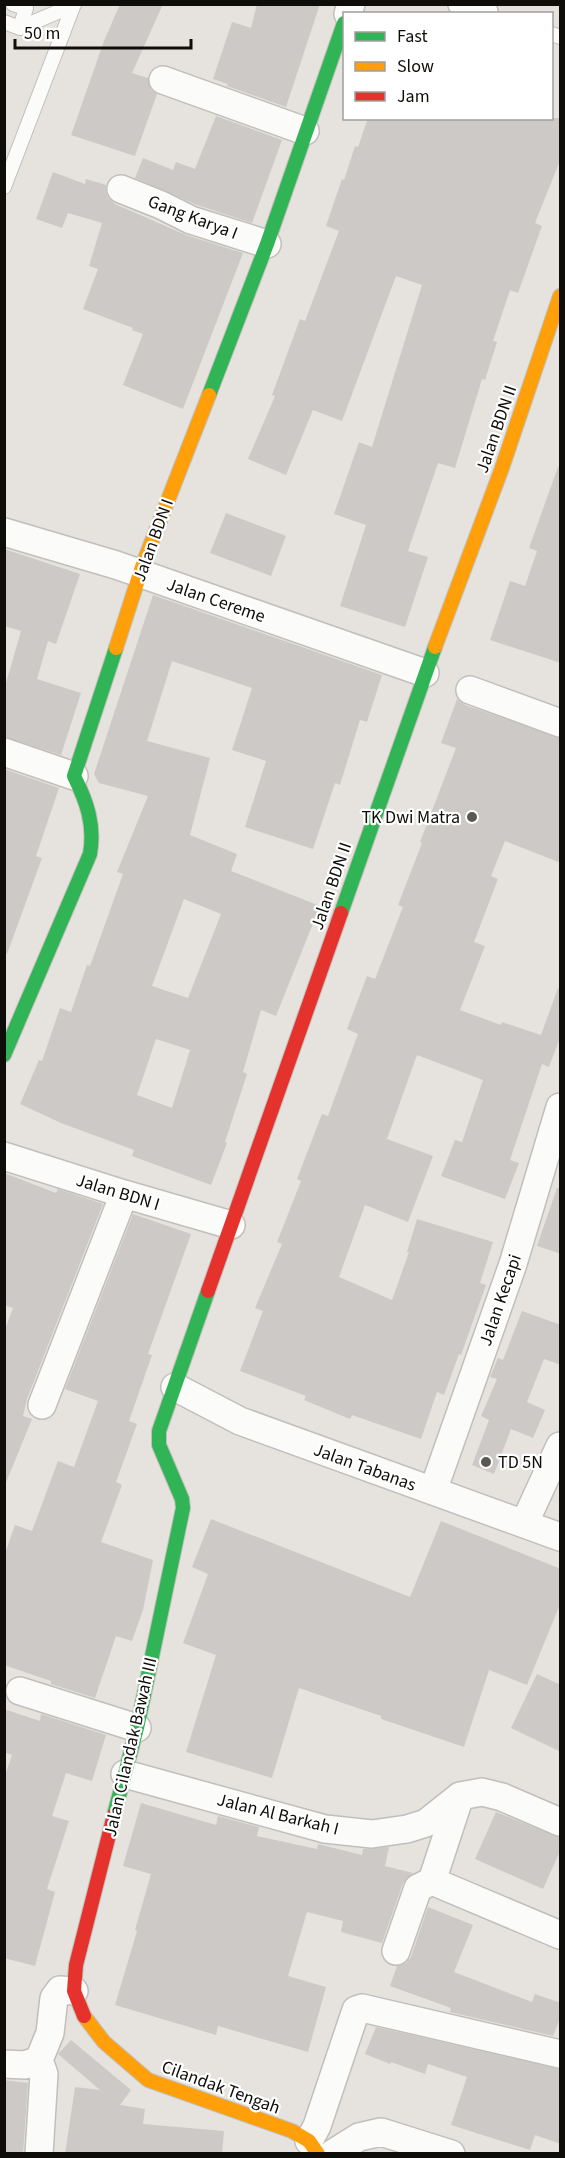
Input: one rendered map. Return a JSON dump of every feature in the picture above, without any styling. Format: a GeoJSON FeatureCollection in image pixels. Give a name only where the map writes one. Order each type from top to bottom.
{"type":"FeatureCollection","features":[{"type":"Feature","properties":{"kind":"street","name":"Jalan BDN I"},"geometry":{"type":"LineString","coordinates":[[74,776],[140,573],[267,244],[343,28]]}},
{"type":"Feature","properties":{"kind":"street"},"geometry":{"type":"LineString","coordinates":[[163,80],[305,131]]}},
{"type":"Feature","properties":{"kind":"street","name":"Gang Karya I"},"geometry":{"type":"LineString","coordinates":[[120,189],[191,220],[267,244]]}},
{"type":"Feature","properties":{"kind":"street","name":"Jalan BDN II"},"geometry":{"type":"LineString","coordinates":[[175,1387],[425,673],[502,468],[561,296]]}},
{"type":"Feature","properties":{"kind":"street","name":"Jalan Cereme"},"geometry":{"type":"LineString","coordinates":[[4,532],[140,573],[425,673]]}},
{"type":"Feature","properties":{"kind":"street"},"geometry":{"type":"LineString","coordinates":[[470,690],[561,723]]}},
{"type":"Feature","properties":{"kind":"street"},"geometry":{"type":"LineString","coordinates":[[4,752],[74,776],[90,809],[93,843],[4,1055]]}},
{"type":"Feature","properties":{"kind":"street","name":"Jalan Kecapi"},"geometry":{"type":"LineString","coordinates":[[433,1491],[513,1264],[561,1107]]}},
{"type":"Feature","properties":{"kind":"street","name":"Jalan BDN I"},"geometry":{"type":"LineString","coordinates":[[4,1156],[231,1225]]}},
{"type":"Feature","properties":{"kind":"street"},"geometry":{"type":"LineString","coordinates":[[42,1405],[124,1194]]}},
{"type":"Feature","properties":{"kind":"street","name":"Jalan Tabanas"},"geometry":{"type":"LineString","coordinates":[[175,1387],[240,1421],[561,1536]]}},
{"type":"Feature","properties":{"kind":"street","name":"Jalan Cilandak Bawah III"},"geometry":{"type":"LineString","coordinates":[[74,1991],[76,1965],[137,1728],[183,1508],[182,1499],[158,1438],[175,1387]]}},
{"type":"Feature","properties":{"kind":"street"},"geometry":{"type":"LineString","coordinates":[[524,1524],[561,1446]]}},
{"type":"Feature","properties":{"kind":"street"},"geometry":{"type":"LineString","coordinates":[[20,1691],[137,1728]]}},
{"type":"Feature","properties":{"kind":"street","name":"Jalan Al Barkah I"},"geometry":{"type":"LineString","coordinates":[[125,1774],[298,1823],[325,1829],[372,1834],[407,1829],[426,1823],[460,1796]]}},
{"type":"Feature","properties":{"kind":"street"},"geometry":{"type":"LineString","coordinates":[[396,1951],[418,1888],[432,1881],[460,1796],[482,1792],[491,1793],[561,1822]]}},
{"type":"Feature","properties":{"kind":"street"},"geometry":{"type":"LineString","coordinates":[[432,1881],[561,1935]]}},
{"type":"Feature","properties":{"kind":"street"},"geometry":{"type":"LineString","coordinates":[[39,2154],[44,2074],[39,2060],[50,2033],[54,1998],[60,1990],[74,1991]]}},
{"type":"Feature","properties":{"kind":"street","name":"Cilandak Tengah"},"geometry":{"type":"LineString","coordinates":[[74,1991],[85,2019],[104,2042],[148,2080],[292,2131],[320,2149]]}},
{"type":"Feature","properties":{"kind":"street"},"geometry":{"type":"LineString","coordinates":[[451,2154],[381,2132],[320,2149],[317,2126],[356,2010],[362,2008],[561,2054]]}},
{"type":"Feature","properties":{"kind":"street"},"geometry":{"type":"LineString","coordinates":[[4,2064],[25,2065],[39,2060]]}},
{"type":"Feature","properties":{"kind":"lane"},"geometry":{"type":"LineString","coordinates":[[13,4],[26,9],[20,27]]}},
{"type":"Feature","properties":{"kind":"lane"},"geometry":{"type":"LineString","coordinates":[[4,22],[20,27],[74,5]]}},
{"type":"Feature","properties":{"kind":"lane"},"geometry":{"type":"LineString","coordinates":[[4,186],[74,5]]}},
{"type":"Feature","properties":{"kind":"building"},"geometry":{"type":"Polygon","coordinates":[[[120,4],[163,4],[132,73],[148,78],[151,90],[157,94],[135,156],[71,135],[104,41],[120,4]]]}},
{"type":"Feature","properties":{"kind":"building"},"geometry":{"type":"Polygon","coordinates":[[[257,4],[320,4],[286,107],[213,79],[232,22],[251,28],[257,4]]]}},
{"type":"Feature","properties":{"kind":"building"},"geometry":{"type":"Polygon","coordinates":[[[216,116],[282,140],[252,223],[197,205],[135,178],[143,158],[173,170],[176,162],[195,169],[216,116]]]}},
{"type":"Feature","properties":{"kind":"building"},"geometry":{"type":"Polygon","coordinates":[[[553,118],[561,118],[561,158],[535,223],[542,226],[518,293],[510,290],[493,341],[497,342],[485,380],[482,379],[455,468],[438,463],[408,551],[428,557],[405,627],[340,606],[366,525],[334,514],[359,442],[372,447],[422,285],[396,276],[342,421],[313,410],[286,475],[248,459],[275,396],[272,395],[300,319],[305,321],[339,231],[326,226],[355,146],[358,147],[367,120],[553,120],[553,118]]]}},
{"type":"Feature","properties":{"kind":"building"},"geometry":{"type":"Polygon","coordinates":[[[53,172],[85,184],[86,179],[106,185],[108,198],[115,204],[186,235],[243,253],[183,409],[123,385],[143,334],[83,309],[98,269],[89,266],[102,223],[68,213],[62,228],[36,219],[53,172]]]}},
{"type":"Feature","properties":{"kind":"building"},"geometry":{"type":"Polygon","coordinates":[[[558,467],[561,467],[561,663],[490,640],[510,581],[525,586],[537,551],[529,548],[558,467]]]}},
{"type":"Feature","properties":{"kind":"building"},"geometry":{"type":"Polygon","coordinates":[[[226,513],[286,536],[271,576],[210,553],[226,513]]]}},
{"type":"Feature","properties":{"kind":"building"},"geometry":{"type":"Polygon","coordinates":[[[4,549],[80,574],[56,644],[48,641],[37,679],[81,693],[61,755],[4,737],[4,690],[21,631],[4,626],[4,549]]]}},
{"type":"Feature","properties":{"kind":"building"},"geometry":{"type":"Polygon","coordinates":[[[153,595],[382,675],[367,722],[360,720],[340,785],[335,783],[313,849],[245,827],[266,761],[232,750],[252,688],[172,661],[147,741],[210,758],[190,835],[237,854],[231,871],[320,906],[276,1016],[261,1010],[243,1072],[247,1074],[225,1142],[227,1143],[211,1185],[132,1156],[134,1150],[61,1123],[20,1104],[39,1060],[42,1061],[60,1008],[71,1012],[123,874],[117,872],[148,796],[99,783],[94,774],[153,595]],[[184,899],[152,986],[188,998],[221,914],[184,899]],[[156,1039],[137,1095],[172,1108],[190,1050],[156,1039]]]}},
{"type":"Feature","properties":{"kind":"building"},"geometry":{"type":"Polygon","coordinates":[[[457,699],[465,705],[561,738],[561,863],[505,841],[491,876],[498,879],[474,942],[485,946],[460,1010],[501,1025],[502,1022],[541,1035],[558,988],[561,989],[561,1035],[549,1067],[542,1064],[510,1160],[519,1163],[505,1199],[441,1176],[455,1140],[462,1142],[483,1080],[417,1055],[387,1139],[433,1156],[408,1222],[365,1205],[339,1277],[392,1300],[409,1252],[407,1252],[417,1219],[493,1242],[480,1283],[486,1285],[461,1355],[459,1354],[444,1395],[437,1392],[421,1439],[352,1415],[350,1419],[304,1400],[306,1396],[240,1371],[263,1311],[255,1308],[282,1244],[277,1242],[301,1181],[297,1179],[322,1114],[328,1116],[358,1034],[347,1029],[367,976],[375,979],[403,907],[398,905],[456,748],[441,743],[457,699]]]}},
{"type":"Feature","properties":{"kind":"building"},"geometry":{"type":"Polygon","coordinates":[[[4,769],[59,788],[36,856],[42,858],[7,954],[4,954],[4,769]]]}},
{"type":"Feature","properties":{"kind":"building"},"geometry":{"type":"Polygon","coordinates":[[[4,1173],[56,1193],[58,1189],[103,1204],[27,1399],[23,1416],[32,1419],[5,1485],[4,1332],[13,1308],[4,1305],[4,1173]]]}},
{"type":"Feature","properties":{"kind":"building"},"geometry":{"type":"Polygon","coordinates":[[[557,1188],[561,1188],[561,1254],[537,1246],[557,1188]]]}},
{"type":"Feature","properties":{"kind":"building"},"geometry":{"type":"Polygon","coordinates":[[[133,1214],[191,1234],[148,1354],[152,1355],[129,1421],[137,1424],[116,1482],[122,1485],[101,1542],[153,1560],[143,1610],[132,1641],[116,1636],[95,1698],[51,1684],[51,1681],[4,1665],[4,1556],[15,1525],[32,1531],[58,1461],[74,1467],[98,1401],[65,1389],[133,1214]]]}},
{"type":"Feature","properties":{"kind":"building"},"geometry":{"type":"Polygon","coordinates":[[[522,1311],[561,1325],[561,1365],[544,1359],[527,1402],[545,1410],[533,1438],[511,1429],[494,1474],[472,1465],[489,1420],[481,1416],[497,1379],[490,1377],[498,1358],[503,1360],[522,1311]]]}},
{"type":"Feature","properties":{"kind":"building"},"geometry":{"type":"Polygon","coordinates":[[[211,1519],[410,1597],[441,1521],[561,1569],[561,1602],[527,1685],[489,1670],[464,1747],[299,1688],[272,1778],[186,1752],[216,1655],[183,1643],[208,1574],[192,1567],[211,1519]]]}},
{"type":"Feature","properties":{"kind":"building"},"geometry":{"type":"Polygon","coordinates":[[[537,1674],[561,1685],[561,1752],[511,1728],[537,1674]]]}},
{"type":"Feature","properties":{"kind":"building"},"geometry":{"type":"Polygon","coordinates":[[[4,1709],[40,1721],[41,1714],[106,1735],[92,1781],[66,1773],[52,1816],[69,1821],[47,1889],[55,1892],[35,1966],[4,1958],[4,1778],[12,1755],[4,1752],[4,1709]]]}},
{"type":"Feature","properties":{"kind":"building"},"geometry":{"type":"Polygon","coordinates":[[[141,1803],[216,1825],[218,1816],[259,1827],[257,1836],[317,1849],[318,1844],[362,1855],[363,1849],[389,1847],[385,1866],[413,1873],[403,1883],[382,1943],[341,1932],[343,1921],[307,1912],[288,1976],[326,1987],[308,2052],[218,2026],[216,2035],[115,2005],[151,1874],[123,1866],[141,1803]]]}},
{"type":"Feature","properties":{"kind":"building"},"geometry":{"type":"Polygon","coordinates":[[[496,1812],[561,1838],[561,1849],[543,1889],[475,1859],[496,1812]]]}},
{"type":"Feature","properties":{"kind":"building"},"geometry":{"type":"Polygon","coordinates":[[[428,1907],[473,1925],[454,1972],[532,2002],[535,1994],[561,2003],[561,2016],[553,2036],[450,2012],[451,2008],[390,1986],[397,1966],[406,1963],[411,1957],[428,1907]]]}},
{"type":"Feature","properties":{"kind":"building"},"geometry":{"type":"Polygon","coordinates":[[[376,2027],[561,2069],[561,2144],[535,2135],[530,2150],[451,2125],[467,2077],[428,2064],[425,2074],[365,2054],[376,2027]]]}},
{"type":"Feature","properties":{"kind":"building"},"geometry":{"type":"Polygon","coordinates":[[[71,2040],[131,2090],[120,2105],[145,2109],[143,2124],[224,2131],[222,2154],[65,2154],[75,2087],[100,2090],[58,2054],[71,2040]]]}},
{"type":"Feature","properties":{"kind":"building"},"geometry":{"type":"Polygon","coordinates":[[[4,2080],[28,2083],[23,2154],[4,2154],[4,2080]]]}},
{"type":"Feature","properties":{"kind":"traffic: fast"},"geometry":{"type":"LineString","coordinates":[[209,395],[267,244],[343,26]]}},
{"type":"Feature","properties":{"kind":"traffic: fast"},"geometry":{"type":"LineString","coordinates":[[341,913],[435,647]]}},
{"type":"Feature","properties":{"kind":"traffic: fast"},"geometry":{"type":"LineString","coordinates":[[4,1055],[90,854],[91,823],[83,795],[74,776],[116,648]]}},
{"type":"Feature","properties":{"kind":"traffic: fast"},"geometry":{"type":"LineString","coordinates":[[114,1815],[137,1728],[183,1508],[182,1499],[159,1445],[159,1431],[208,1291]]}},
{"type":"Feature","properties":{"kind":"traffic: slow"},"geometry":{"type":"LineString","coordinates":[[435,647],[502,468],[560,296]]}},
{"type":"Feature","properties":{"kind":"traffic: slow"},"geometry":{"type":"LineString","coordinates":[[116,648],[143,564],[209,395]]}},
{"type":"Feature","properties":{"kind":"traffic: slow"},"geometry":{"type":"LineString","coordinates":[[84,2016],[104,2042],[148,2080],[292,2131],[309,2141],[318,2154]]}},
{"type":"Feature","properties":{"kind":"traffic: jam"},"geometry":{"type":"LineString","coordinates":[[208,1291],[341,913]]}},
{"type":"Feature","properties":{"kind":"traffic: jam"},"geometry":{"type":"LineString","coordinates":[[84,2016],[74,1991],[76,1965],[114,1815]]}},
{"type":"Feature","properties":{"kind":"place","name":"TK Dwi Matra"},"geometry":{"type":"Point","coordinates":[472,817]}},
{"type":"Feature","properties":{"kind":"place","name":"TD 5N"},"geometry":{"type":"Point","coordinates":[486,1462]}}]}
